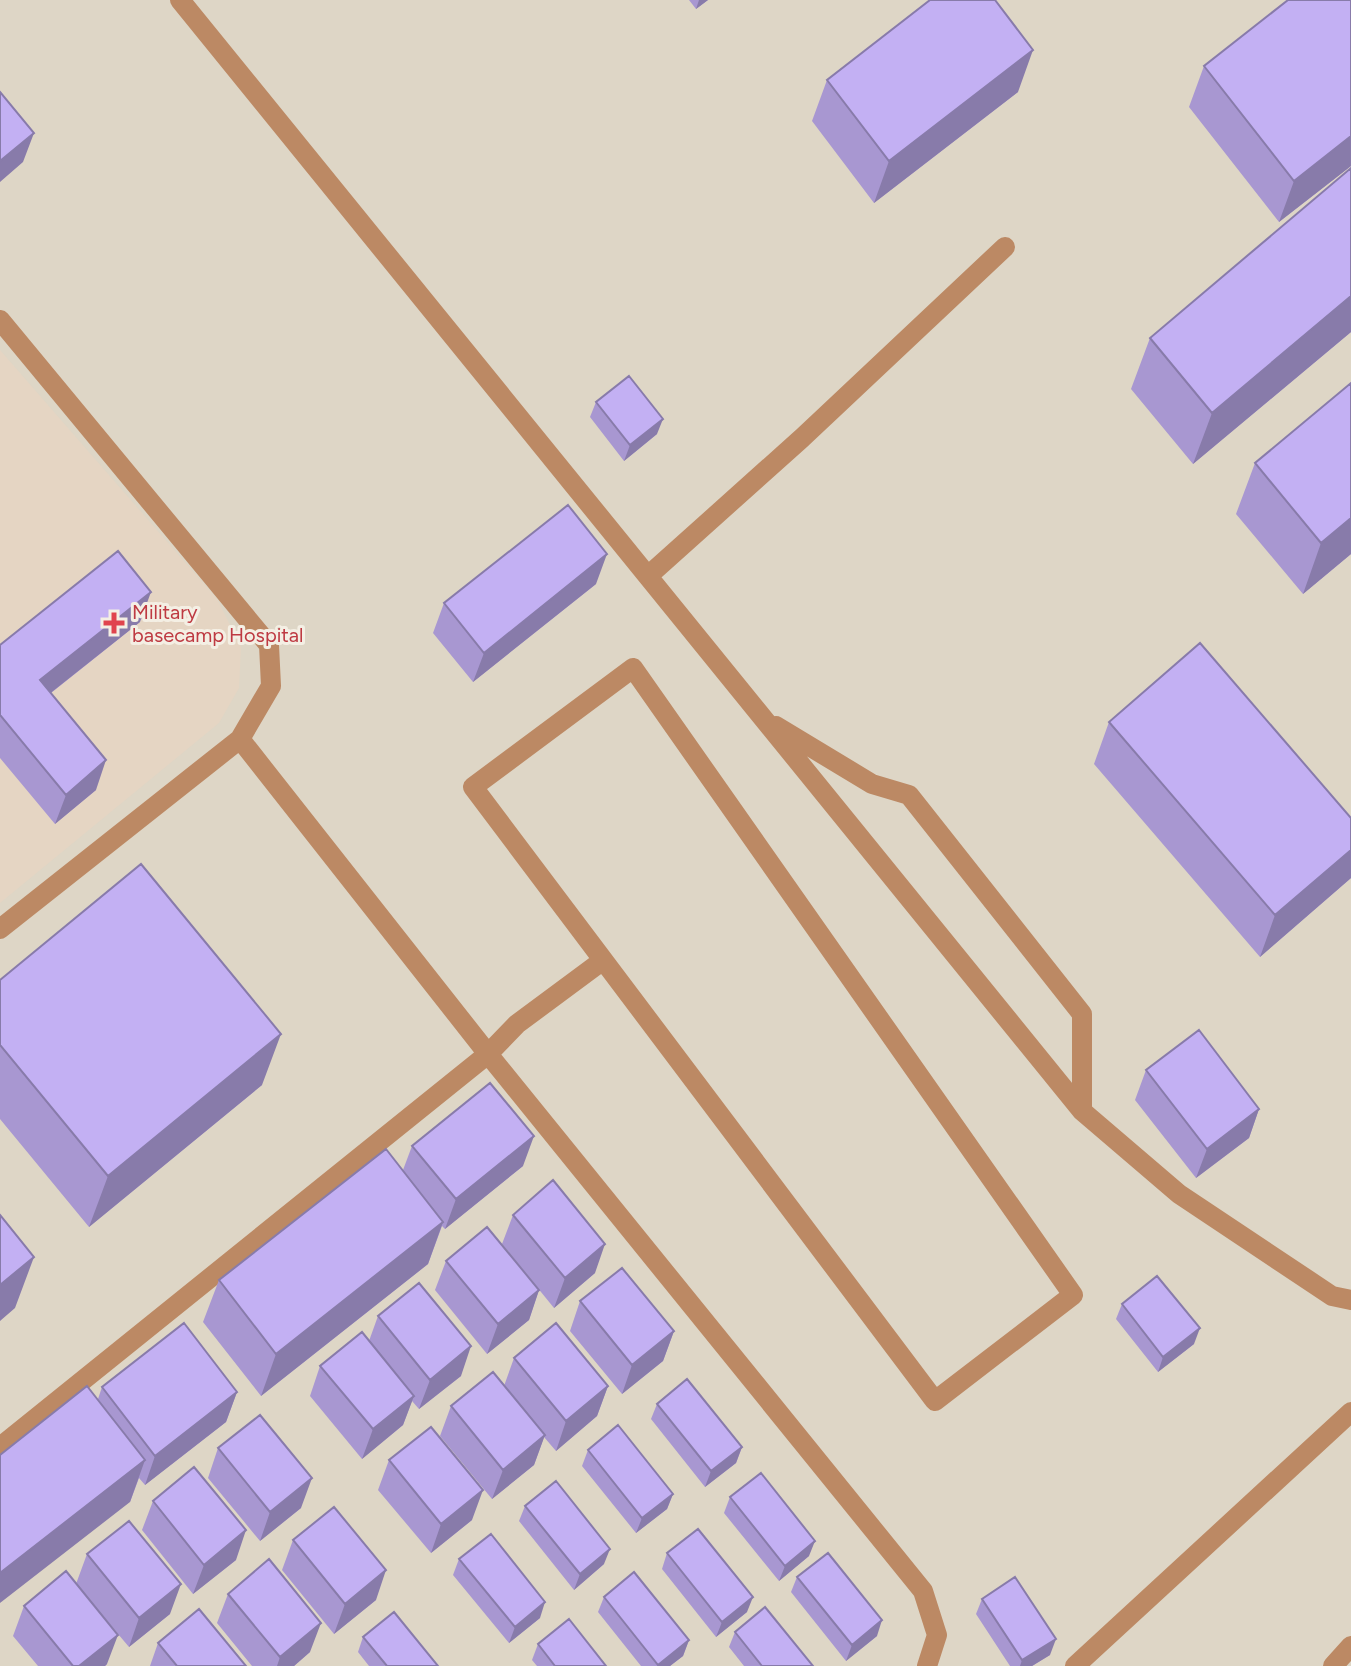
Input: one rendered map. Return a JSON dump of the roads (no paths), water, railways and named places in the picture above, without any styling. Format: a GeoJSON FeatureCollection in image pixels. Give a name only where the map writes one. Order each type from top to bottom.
{"type":"FeatureCollection","features":[{"type":"Feature","properties":{"kind":"lane"},"geometry":{"type":"LineString","coordinates":[[180,0],[1082,1111],[1179,1194],[1332,1296],[1351,1300]]}},
{"type":"Feature","properties":{"kind":"lane"},"geometry":{"type":"LineString","coordinates":[[648,576],[802,438],[1005,247]]}},
{"type":"Feature","properties":{"kind":"lane"},"geometry":{"type":"LineString","coordinates":[[0,320],[269,645],[271,686],[240,739],[0,929]]}},
{"type":"Feature","properties":{"kind":"lane"},"geometry":{"type":"LineString","coordinates":[[633,668],[1073,1295],[935,1401],[602,961],[473,787],[633,668]]}},
{"type":"Feature","properties":{"kind":"lane"},"geometry":{"type":"LineString","coordinates":[[762,717],[872,784],[909,795],[1082,1014],[1082,1111]]}},
{"type":"Feature","properties":{"kind":"lane"},"geometry":{"type":"LineString","coordinates":[[240,739],[488,1054],[923,1591],[937,1635],[927,1666]]}},
{"type":"Feature","properties":{"kind":"lane"},"geometry":{"type":"LineString","coordinates":[[0,1447],[488,1054],[517,1024],[602,961]]}},
{"type":"Feature","properties":{"kind":"lane"},"geometry":{"type":"LineString","coordinates":[[1075,1666],[1351,1412]]}},
{"type":"Feature","properties":{"kind":"lane"},"geometry":{"type":"LineString","coordinates":[[1333,1666],[1351,1646]]}},
{"type":"Feature","properties":{"kind":"place","name":"Military basecamp Hospital"},"geometry":{"type":"Point","coordinates":[114,623]}}]}
